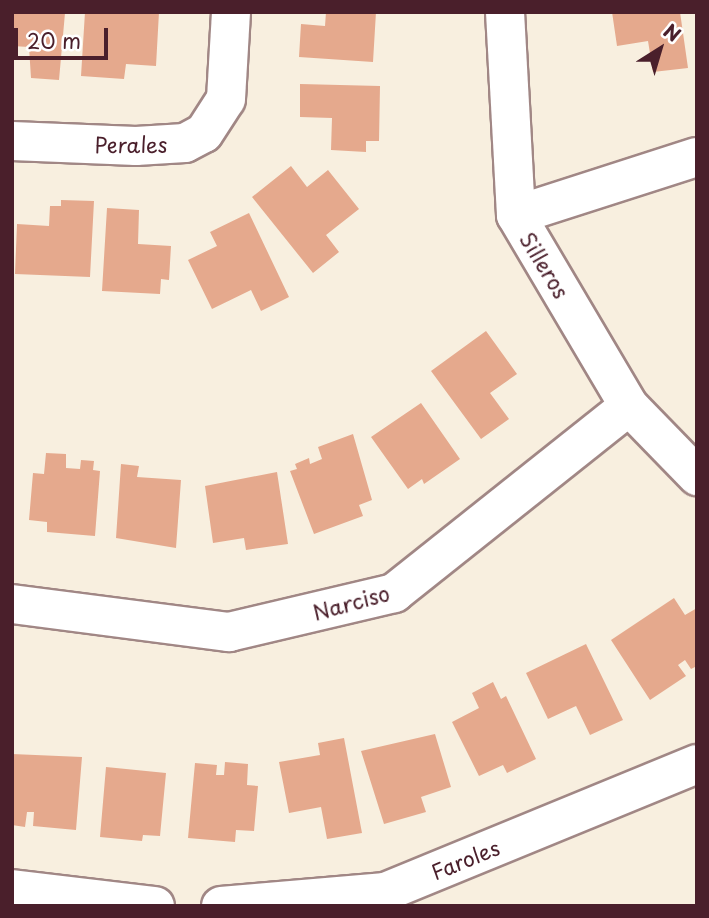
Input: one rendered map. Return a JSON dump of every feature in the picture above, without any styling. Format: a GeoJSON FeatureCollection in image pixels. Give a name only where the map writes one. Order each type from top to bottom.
{"type":"FeatureCollection","features":[{"type":"Feature","properties":{"kind":"street","name":"Perales"},"geometry":{"type":"LineString","coordinates":[[12,141],[136,146],[185,143],[204,133],[226,99],[230,12]]}},
{"type":"Feature","properties":{"kind":"street","name":"Silleros"},"geometry":{"type":"LineString","coordinates":[[505,12],[516,215],[629,406],[697,476]]}},
{"type":"Feature","properties":{"kind":"street"},"geometry":{"type":"LineString","coordinates":[[516,215],[697,157]]}},
{"type":"Feature","properties":{"kind":"street","name":"Narciso"},"geometry":{"type":"LineString","coordinates":[[12,604],[229,632],[394,593],[629,406]]}},
{"type":"Feature","properties":{"kind":"street","name":"Faroles"},"geometry":{"type":"LineString","coordinates":[[221,906],[385,892],[697,764]]}},
{"type":"Feature","properties":{"kind":"street"},"geometry":{"type":"LineString","coordinates":[[12,889],[155,906]]}},
{"type":"Feature","properties":{"kind":"building"},"geometry":{"type":"Polygon","coordinates":[[[12,12],[65,13],[59,80],[31,78],[29,47],[12,46],[12,12]]]}},
{"type":"Feature","properties":{"kind":"building"},"geometry":{"type":"Polygon","coordinates":[[[85,12],[159,12],[156,66],[126,64],[124,79],[81,76],[85,12]]]}},
{"type":"Feature","properties":{"kind":"building"},"geometry":{"type":"Polygon","coordinates":[[[326,12],[376,12],[373,62],[299,57],[301,24],[325,26],[326,12]]]}},
{"type":"Feature","properties":{"kind":"building"},"geometry":{"type":"Polygon","coordinates":[[[612,12],[680,12],[688,68],[653,72],[648,41],[617,46],[612,12]]]}},
{"type":"Feature","properties":{"kind":"building"},"geometry":{"type":"Polygon","coordinates":[[[300,84],[380,86],[379,141],[366,141],[366,152],[331,150],[332,118],[300,117],[300,84]]]}},
{"type":"Feature","properties":{"kind":"building"},"geometry":{"type":"Polygon","coordinates":[[[291,166],[307,187],[328,170],[359,209],[326,235],[339,252],[313,273],[252,197],[291,166]]]}},
{"type":"Feature","properties":{"kind":"building"},"geometry":{"type":"Polygon","coordinates":[[[61,200],[94,201],[90,277],[15,274],[17,224],[49,226],[50,206],[61,206],[61,200]]]}},
{"type":"Feature","properties":{"kind":"building"},"geometry":{"type":"Polygon","coordinates":[[[107,208],[139,210],[138,244],[171,246],[169,280],[161,279],[160,294],[102,291],[107,208]]]}},
{"type":"Feature","properties":{"kind":"building"},"geometry":{"type":"Polygon","coordinates":[[[249,213],[289,297],[261,311],[251,290],[212,309],[188,260],[217,246],[210,232],[249,213]]]}},
{"type":"Feature","properties":{"kind":"building"},"geometry":{"type":"Polygon","coordinates":[[[486,331],[517,374],[490,393],[509,419],[481,439],[431,371],[486,331]]]}},
{"type":"Feature","properties":{"kind":"building"},"geometry":{"type":"Polygon","coordinates":[[[421,403],[460,459],[424,484],[422,479],[408,489],[371,437],[421,403]]]}},
{"type":"Feature","properties":{"kind":"building"},"geometry":{"type":"Polygon","coordinates":[[[353,434],[372,500],[359,505],[363,516],[314,534],[290,471],[297,469],[295,464],[309,458],[310,464],[322,459],[318,447],[353,434]]]}},
{"type":"Feature","properties":{"kind":"building"},"geometry":{"type":"Polygon","coordinates":[[[46,453],[66,454],[66,468],[80,469],[81,460],[94,461],[93,470],[100,471],[95,536],[47,532],[47,522],[29,520],[33,473],[44,474],[46,453]]]}},
{"type":"Feature","properties":{"kind":"building"},"geometry":{"type":"Polygon","coordinates":[[[121,464],[139,466],[137,477],[181,480],[176,548],[116,538],[121,464]]]}},
{"type":"Feature","properties":{"kind":"building"},"geometry":{"type":"Polygon","coordinates":[[[277,472],[288,544],[246,550],[244,538],[213,543],[205,486],[277,472]]]}},
{"type":"Feature","properties":{"kind":"building"},"geometry":{"type":"Polygon","coordinates":[[[674,598],[685,615],[697,608],[697,666],[691,669],[685,660],[678,665],[686,676],[650,700],[611,640],[674,598]]]}},
{"type":"Feature","properties":{"kind":"building"},"geometry":{"type":"Polygon","coordinates":[[[586,644],[623,720],[590,735],[576,706],[548,719],[526,673],[586,644]]]}},
{"type":"Feature","properties":{"kind":"building"},"geometry":{"type":"Polygon","coordinates":[[[493,682],[501,699],[506,696],[536,759],[507,773],[503,765],[479,776],[452,722],[479,708],[472,693],[493,682]]]}},
{"type":"Feature","properties":{"kind":"building"},"geometry":{"type":"Polygon","coordinates":[[[435,734],[451,787],[421,797],[426,812],[384,824],[361,751],[435,734]]]}},
{"type":"Feature","properties":{"kind":"building"},"geometry":{"type":"Polygon","coordinates":[[[344,738],[362,833],[327,839],[321,807],[289,813],[279,762],[320,755],[318,743],[344,738]]]}},
{"type":"Feature","properties":{"kind":"building"},"geometry":{"type":"Polygon","coordinates":[[[12,754],[82,757],[76,830],[33,826],[34,812],[27,812],[25,827],[12,825],[12,754]]]}},
{"type":"Feature","properties":{"kind":"building"},"geometry":{"type":"Polygon","coordinates":[[[225,762],[248,764],[247,785],[258,786],[254,831],[236,830],[235,842],[188,838],[195,763],[217,765],[216,775],[224,775],[225,762]]]}},
{"type":"Feature","properties":{"kind":"building"},"geometry":{"type":"Polygon","coordinates":[[[106,767],[166,773],[160,836],[143,835],[142,841],[100,837],[106,767]]]}}]}
